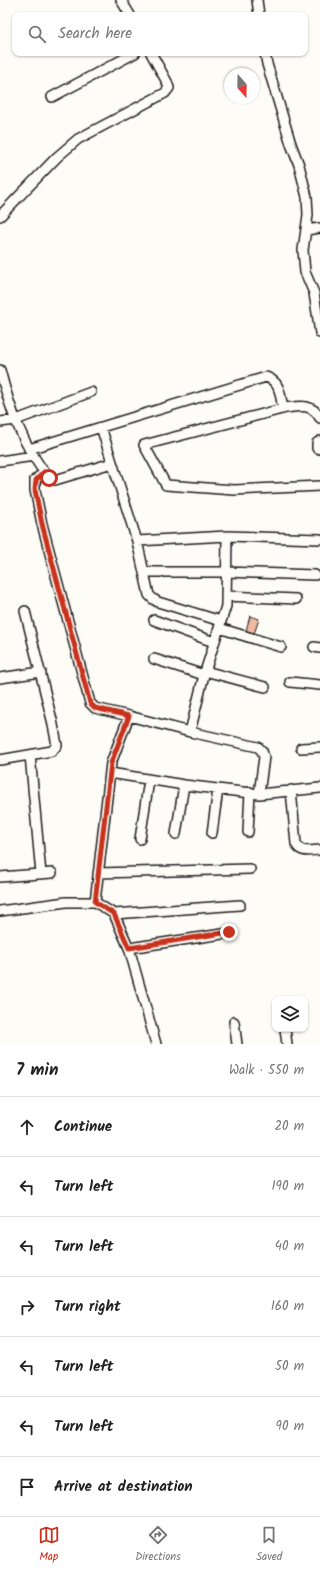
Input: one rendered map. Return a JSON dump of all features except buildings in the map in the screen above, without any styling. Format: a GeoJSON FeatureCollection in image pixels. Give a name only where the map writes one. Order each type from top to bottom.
{"type":"FeatureCollection","features":[{"type":"Feature","properties":{"kind":"street"},"geometry":{"type":"LineString","coordinates":[[121,0],[128,12]]}},
{"type":"Feature","properties":{"kind":"street"},"geometry":{"type":"LineString","coordinates":[[257,0],[259,12]]}},
{"type":"Feature","properties":{"kind":"street"},"geometry":{"type":"LineString","coordinates":[[52,97],[129,56]]}},
{"type":"Feature","properties":{"kind":"street"},"geometry":{"type":"LineString","coordinates":[[0,216],[57,157],[78,139],[165,93],[169,88],[167,82],[153,56]]}},
{"type":"Feature","properties":{"kind":"street"},"geometry":{"type":"LineString","coordinates":[[266,56],[291,144],[299,165],[307,197],[308,215],[303,250],[305,272],[314,293],[320,332]]}},
{"type":"Feature","properties":{"kind":"street"},"geometry":{"type":"LineString","coordinates":[[306,230],[320,228]]}},
{"type":"Feature","properties":{"kind":"street"},"geometry":{"type":"LineString","coordinates":[[0,370],[7,398],[16,420],[32,453],[49,478],[55,480],[112,463]]}},
{"type":"Feature","properties":{"kind":"street"},"geometry":{"type":"LineString","coordinates":[[0,461],[32,453],[101,427],[266,377],[274,379],[277,384],[283,409]]}},
{"type":"Feature","properties":{"kind":"street"},"geometry":{"type":"LineString","coordinates":[[0,422],[16,420],[91,392]]}},
{"type":"Feature","properties":{"kind":"street"},"geometry":{"type":"LineString","coordinates":[[320,418],[317,413],[304,406],[283,409],[144,445],[166,485],[234,490],[320,486]]}},
{"type":"Feature","properties":{"kind":"street"},"geometry":{"type":"LineString","coordinates":[[101,427],[137,540],[149,595],[153,599],[281,647]]}},
{"type":"Feature","properties":{"kind":"street"},"geometry":{"type":"LineString","coordinates":[[320,441],[317,443],[317,448],[320,450]]}},
{"type":"Feature","properties":{"kind":"street"},"geometry":{"type":"LineString","coordinates":[[44,472],[36,480],[35,490],[42,524],[90,703],[95,708],[190,732],[258,747],[262,751],[264,757],[255,793],[248,832]]}},
{"type":"Feature","properties":{"kind":"street"},"geometry":{"type":"LineString","coordinates":[[137,540],[226,536],[320,539]]}},
{"type":"Feature","properties":{"kind":"street"},"geometry":{"type":"LineString","coordinates":[[190,732],[205,673],[226,606],[226,536]]}},
{"type":"Feature","properties":{"kind":"street"},"geometry":{"type":"LineString","coordinates":[[144,572],[226,572],[315,575]]}},
{"type":"Feature","properties":{"kind":"street"},"geometry":{"type":"LineString","coordinates":[[226,596],[296,599]]}},
{"type":"Feature","properties":{"kind":"street"},"geometry":{"type":"LineString","coordinates":[[0,760],[52,751],[57,745],[25,611]]}},
{"type":"Feature","properties":{"kind":"street"},"geometry":{"type":"LineString","coordinates":[[154,620],[214,642]]}},
{"type":"Feature","properties":{"kind":"street"},"geometry":{"type":"LineString","coordinates":[[154,659],[265,687]]}},
{"type":"Feature","properties":{"kind":"street"},"geometry":{"type":"LineString","coordinates":[[0,678],[40,672]]}},
{"type":"Feature","properties":{"kind":"street"},"geometry":{"type":"LineString","coordinates":[[290,682],[320,685]]}},
{"type":"Feature","properties":{"kind":"street"},"geometry":{"type":"LineString","coordinates":[[95,902],[111,763],[129,716]]}},
{"type":"Feature","properties":{"kind":"street"},"geometry":{"type":"LineString","coordinates":[[301,748],[320,747]]}},
{"type":"Feature","properties":{"kind":"street"},"geometry":{"type":"LineString","coordinates":[[30,755],[40,874]]}},
{"type":"Feature","properties":{"kind":"street"},"geometry":{"type":"LineString","coordinates":[[110,774],[184,785],[255,793],[320,788]]}},
{"type":"Feature","properties":{"kind":"street"},"geometry":{"type":"LineString","coordinates":[[140,840],[149,780]]}},
{"type":"Feature","properties":{"kind":"street"},"geometry":{"type":"LineString","coordinates":[[176,834],[184,785]]}},
{"type":"Feature","properties":{"kind":"street"},"geometry":{"type":"LineString","coordinates":[[212,834],[218,789]]}},
{"type":"Feature","properties":{"kind":"street"},"geometry":{"type":"LineString","coordinates":[[291,790],[296,844],[302,851],[320,850]]}},
{"type":"Feature","properties":{"kind":"street"},"geometry":{"type":"LineString","coordinates":[[98,873],[250,869]]}},
{"type":"Feature","properties":{"kind":"street"},"geometry":{"type":"LineString","coordinates":[[0,877],[52,873]]}},
{"type":"Feature","properties":{"kind":"street"},"geometry":{"type":"LineString","coordinates":[[0,911],[66,902],[95,902],[114,914],[129,948],[156,1044]]}},
{"type":"Feature","properties":{"kind":"street"},"geometry":{"type":"LineString","coordinates":[[114,914],[240,905]]}},
{"type":"Feature","properties":{"kind":"street"},"geometry":{"type":"LineString","coordinates":[[129,948],[229,932]]}},
{"type":"Feature","properties":{"kind":"street"},"geometry":{"type":"LineString","coordinates":[[234,1022],[237,1044]]}},
{"type":"Feature","properties":{"kind":"street"},"geometry":{"type":"LineString","coordinates":[[285,1032],[287,1044]]}},
{"type":"Feature","properties":{"kind":"route"},"geometry":{"type":"LineString","coordinates":[[49,478],[44,472],[36,480],[35,490],[42,524],[90,703],[95,708],[129,716],[111,763],[95,902],[114,914],[129,948],[229,932]]}}]}
